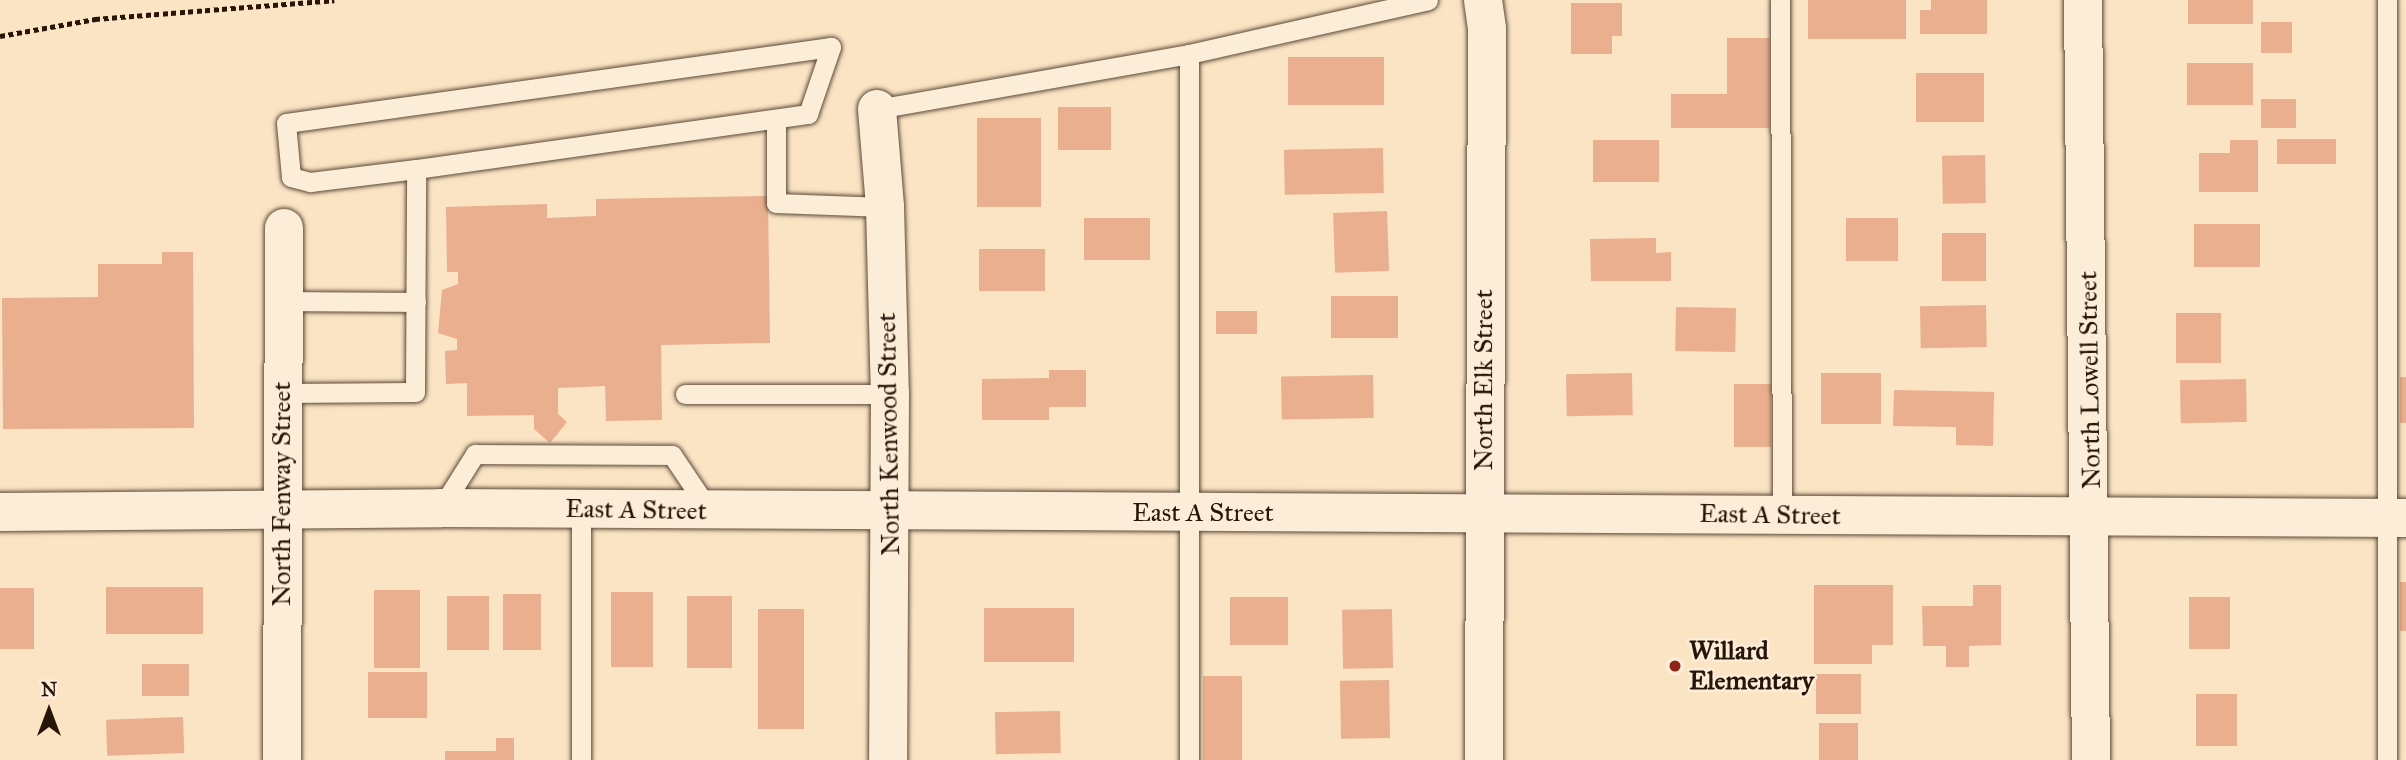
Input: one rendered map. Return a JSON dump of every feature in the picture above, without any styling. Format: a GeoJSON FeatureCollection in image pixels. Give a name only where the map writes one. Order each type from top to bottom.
{"type":"FeatureCollection","features":[{"type":"Feature","properties":{"kind":"street","name":"North Elk Street"},"geometry":{"type":"LineString","coordinates":[[1483,0],[1487,29],[1484,760]]}},
{"type":"Feature","properties":{"kind":"street","name":"North Lowell Street"},"geometry":{"type":"LineString","coordinates":[[2083,0],[2092,518],[2091,760]]}},
{"type":"Feature","properties":{"kind":"street","name":"North Kenwood Street"},"geometry":{"type":"LineString","coordinates":[[877,109],[885,206],[890,394],[888,760]]}},
{"type":"Feature","properties":{"kind":"street","name":"North Fenway Street"},"geometry":{"type":"LineString","coordinates":[[282,760],[280,508],[284,229]]}},
{"type":"Feature","properties":{"kind":"street","name":"East A Street"},"geometry":{"type":"LineString","coordinates":[[0,512],[441,508],[891,513],[2397,518]]}},
{"type":"Feature","properties":{"kind":"lane"},"geometry":{"type":"LineString","coordinates":[[877,109],[1189,54],[1428,0]]}},
{"type":"Feature","properties":{"kind":"lane"},"geometry":{"type":"LineString","coordinates":[[1780,0],[1782,516]]}},
{"type":"Feature","properties":{"kind":"lane"},"geometry":{"type":"LineString","coordinates":[[2387,0],[2397,518],[2387,760]]}},
{"type":"Feature","properties":{"kind":"lane"},"geometry":{"type":"LineString","coordinates":[[831,47],[808,114],[416,169],[310,182],[291,177],[286,123],[831,47]]}},
{"type":"Feature","properties":{"kind":"lane"},"geometry":{"type":"LineString","coordinates":[[1189,54],[1189,760]]}},
{"type":"Feature","properties":{"kind":"lane"},"geometry":{"type":"LineString","coordinates":[[776,119],[776,203],[885,206]]}},
{"type":"Feature","properties":{"kind":"lane"},"geometry":{"type":"LineString","coordinates":[[282,393],[415,392],[416,169]]}},
{"type":"Feature","properties":{"kind":"lane"},"geometry":{"type":"LineString","coordinates":[[283,300],[416,302]]}},
{"type":"Feature","properties":{"kind":"lane"},"geometry":{"type":"LineString","coordinates":[[685,394],[890,394]]}},
{"type":"Feature","properties":{"kind":"lane"},"geometry":{"type":"LineString","coordinates":[[441,508],[475,454],[672,455],[709,511]]}},
{"type":"Feature","properties":{"kind":"lane"},"geometry":{"type":"LineString","coordinates":[[581,510],[581,760]]}},
{"type":"Feature","properties":{"kind":"path"},"geometry":{"type":"LineString","coordinates":[[0,36],[95,19],[334,0]]}},
{"type":"Feature","properties":{"kind":"building"},"geometry":{"type":"Polygon","coordinates":[[[1808,0],[1906,0],[1906,39],[1808,39],[1808,0]]]}},
{"type":"Feature","properties":{"kind":"building"},"geometry":{"type":"Polygon","coordinates":[[[1931,0],[1987,0],[1987,34],[1920,34],[1920,10],[1931,10],[1931,0]]]}},
{"type":"Feature","properties":{"kind":"building"},"geometry":{"type":"Polygon","coordinates":[[[2188,0],[2253,0],[2253,24],[2188,24],[2188,0]]]}},
{"type":"Feature","properties":{"kind":"building"},"geometry":{"type":"Polygon","coordinates":[[[1571,3],[1622,3],[1622,36],[1612,36],[1612,54],[1571,54],[1571,3]]]}},
{"type":"Feature","properties":{"kind":"building"},"geometry":{"type":"Polygon","coordinates":[[[2261,22],[2292,22],[2292,53],[2261,53],[2261,22]]]}},
{"type":"Feature","properties":{"kind":"building"},"geometry":{"type":"Polygon","coordinates":[[[1727,38],[1769,38],[1769,128],[1671,128],[1671,94],[1727,94],[1727,38]]]}},
{"type":"Feature","properties":{"kind":"building"},"geometry":{"type":"Polygon","coordinates":[[[1288,57],[1384,57],[1384,105],[1288,105],[1288,57]]]}},
{"type":"Feature","properties":{"kind":"building"},"geometry":{"type":"Polygon","coordinates":[[[2187,63],[2253,63],[2253,105],[2187,105],[2187,63]]]}},
{"type":"Feature","properties":{"kind":"building"},"geometry":{"type":"Polygon","coordinates":[[[1916,73],[1984,73],[1984,122],[1916,122],[1916,73]]]}},
{"type":"Feature","properties":{"kind":"building"},"geometry":{"type":"Polygon","coordinates":[[[2261,99],[2296,99],[2296,128],[2261,128],[2261,99]]]}},
{"type":"Feature","properties":{"kind":"building"},"geometry":{"type":"Polygon","coordinates":[[[1058,107],[1111,107],[1111,150],[1058,150],[1058,107]]]}},
{"type":"Feature","properties":{"kind":"building"},"geometry":{"type":"Polygon","coordinates":[[[977,118],[1041,118],[1041,207],[977,207],[977,118]]]}},
{"type":"Feature","properties":{"kind":"building"},"geometry":{"type":"Polygon","coordinates":[[[2277,139],[2336,139],[2336,164],[2277,164],[2277,139]]]}},
{"type":"Feature","properties":{"kind":"building"},"geometry":{"type":"Polygon","coordinates":[[[1593,140],[1659,140],[1659,182],[1593,182],[1593,140]]]}},
{"type":"Feature","properties":{"kind":"building"},"geometry":{"type":"Polygon","coordinates":[[[2230,140],[2258,140],[2258,192],[2199,192],[2199,153],[2230,153],[2230,140]]]}},
{"type":"Feature","properties":{"kind":"building"},"geometry":{"type":"Polygon","coordinates":[[[1383,148],[1384,193],[1285,195],[1284,150],[1383,148]]]}},
{"type":"Feature","properties":{"kind":"building"},"geometry":{"type":"Polygon","coordinates":[[[1985,155],[1986,203],[1943,204],[1942,156],[1985,155]]]}},
{"type":"Feature","properties":{"kind":"building"},"geometry":{"type":"Polygon","coordinates":[[[768,196],[770,343],[661,345],[662,420],[606,421],[605,386],[558,388],[558,414],[567,422],[550,443],[534,429],[534,415],[467,416],[467,383],[446,384],[445,351],[457,350],[457,339],[438,333],[442,290],[458,284],[458,272],[447,272],[446,207],[547,204],[547,218],[596,216],[596,199],[768,196]]]}},
{"type":"Feature","properties":{"kind":"building"},"geometry":{"type":"Polygon","coordinates":[[[1387,211],[1389,271],[1335,273],[1333,213],[1387,211]]]}},
{"type":"Feature","properties":{"kind":"building"},"geometry":{"type":"Polygon","coordinates":[[[1084,218],[1150,218],[1150,260],[1084,260],[1084,218]]]}},
{"type":"Feature","properties":{"kind":"building"},"geometry":{"type":"Polygon","coordinates":[[[1846,218],[1898,218],[1898,261],[1846,261],[1846,218]]]}},
{"type":"Feature","properties":{"kind":"building"},"geometry":{"type":"Polygon","coordinates":[[[2194,224],[2260,224],[2260,267],[2194,267],[2194,224]]]}},
{"type":"Feature","properties":{"kind":"building"},"geometry":{"type":"Polygon","coordinates":[[[1942,233],[1986,233],[1986,281],[1942,281],[1942,233]]]}},
{"type":"Feature","properties":{"kind":"building"},"geometry":{"type":"Polygon","coordinates":[[[1656,238],[1656,253],[1671,252],[1671,281],[1591,281],[1590,239],[1656,238]]]}},
{"type":"Feature","properties":{"kind":"building"},"geometry":{"type":"Polygon","coordinates":[[[979,249],[1045,249],[1045,291],[979,291],[979,249]]]}},
{"type":"Feature","properties":{"kind":"building"},"geometry":{"type":"Polygon","coordinates":[[[162,252],[193,252],[194,428],[3,429],[2,298],[98,297],[98,264],[162,264],[162,252]]]}},
{"type":"Feature","properties":{"kind":"building"},"geometry":{"type":"Polygon","coordinates":[[[1331,296],[1398,296],[1398,338],[1331,338],[1331,296]]]}},
{"type":"Feature","properties":{"kind":"building"},"geometry":{"type":"Polygon","coordinates":[[[1986,305],[1987,347],[1921,348],[1920,306],[1986,305]]]}},
{"type":"Feature","properties":{"kind":"building"},"geometry":{"type":"Polygon","coordinates":[[[1676,307],[1736,308],[1735,352],[1675,351],[1676,307]]]}},
{"type":"Feature","properties":{"kind":"building"},"geometry":{"type":"Polygon","coordinates":[[[1216,311],[1257,311],[1257,334],[1216,334],[1216,311]]]}},
{"type":"Feature","properties":{"kind":"building"},"geometry":{"type":"Polygon","coordinates":[[[2176,313],[2221,313],[2221,363],[2176,363],[2176,313]]]}},
{"type":"Feature","properties":{"kind":"building"},"geometry":{"type":"Polygon","coordinates":[[[1049,370],[1086,370],[1086,407],[1049,407],[1049,420],[982,420],[982,379],[1049,378],[1049,370]]]}},
{"type":"Feature","properties":{"kind":"building"},"geometry":{"type":"Polygon","coordinates":[[[1632,373],[1633,415],[1567,416],[1566,374],[1632,373]]]}},
{"type":"Feature","properties":{"kind":"building"},"geometry":{"type":"Polygon","coordinates":[[[1821,373],[1881,373],[1881,424],[1821,424],[1821,373]]]}},
{"type":"Feature","properties":{"kind":"building"},"geometry":{"type":"Polygon","coordinates":[[[1373,375],[1374,418],[1282,420],[1281,377],[1373,375]]]}},
{"type":"Feature","properties":{"kind":"building"},"geometry":{"type":"Polygon","coordinates":[[[2400,377],[2406,377],[2406,423],[2400,423],[2400,377]]]}},
{"type":"Feature","properties":{"kind":"building"},"geometry":{"type":"Polygon","coordinates":[[[2246,379],[2247,422],[2181,423],[2180,380],[2246,379]]]}},
{"type":"Feature","properties":{"kind":"building"},"geometry":{"type":"Polygon","coordinates":[[[1734,384],[1771,384],[1771,447],[1734,447],[1734,384]]]}},
{"type":"Feature","properties":{"kind":"building"},"geometry":{"type":"Polygon","coordinates":[[[1894,390],[1994,392],[1993,446],[1956,445],[1956,427],[1893,426],[1894,390]]]}},
{"type":"Feature","properties":{"kind":"building"},"geometry":{"type":"Polygon","coordinates":[[[2400,582],[2406,582],[2406,631],[2400,631],[2400,582]]]}},
{"type":"Feature","properties":{"kind":"building"},"geometry":{"type":"Polygon","coordinates":[[[1814,585],[1893,585],[1893,645],[1872,645],[1872,664],[1814,664],[1814,585]]]}},
{"type":"Feature","properties":{"kind":"building"},"geometry":{"type":"Polygon","coordinates":[[[1973,585],[2001,585],[2001,645],[1969,646],[1969,667],[1946,667],[1946,646],[1923,646],[1922,606],[1973,606],[1973,585]]]}},
{"type":"Feature","properties":{"kind":"building"},"geometry":{"type":"Polygon","coordinates":[[[106,587],[203,587],[203,634],[106,634],[106,587]]]}},
{"type":"Feature","properties":{"kind":"building"},"geometry":{"type":"Polygon","coordinates":[[[0,588],[34,588],[34,649],[0,649],[0,588]]]}},
{"type":"Feature","properties":{"kind":"building"},"geometry":{"type":"Polygon","coordinates":[[[374,590],[420,590],[420,668],[374,668],[374,590]]]}},
{"type":"Feature","properties":{"kind":"building"},"geometry":{"type":"Polygon","coordinates":[[[611,592],[653,592],[653,667],[611,667],[611,592]]]}},
{"type":"Feature","properties":{"kind":"building"},"geometry":{"type":"Polygon","coordinates":[[[503,594],[541,594],[541,650],[503,650],[503,594]]]}},
{"type":"Feature","properties":{"kind":"building"},"geometry":{"type":"Polygon","coordinates":[[[447,596],[489,596],[489,650],[447,650],[447,596]]]}},
{"type":"Feature","properties":{"kind":"building"},"geometry":{"type":"Polygon","coordinates":[[[687,596],[732,596],[732,668],[687,668],[687,596]]]}},
{"type":"Feature","properties":{"kind":"building"},"geometry":{"type":"Polygon","coordinates":[[[1230,597],[1288,597],[1288,645],[1230,645],[1230,597]]]}},
{"type":"Feature","properties":{"kind":"building"},"geometry":{"type":"Polygon","coordinates":[[[2189,597],[2230,597],[2230,649],[2189,649],[2189,597]]]}},
{"type":"Feature","properties":{"kind":"building"},"geometry":{"type":"Polygon","coordinates":[[[984,608],[1074,608],[1074,662],[984,662],[984,608]]]}},
{"type":"Feature","properties":{"kind":"building"},"geometry":{"type":"Polygon","coordinates":[[[758,609],[804,609],[804,729],[758,729],[758,609]]]}},
{"type":"Feature","properties":{"kind":"building"},"geometry":{"type":"Polygon","coordinates":[[[1392,609],[1393,668],[1343,669],[1342,610],[1392,609]]]}},
{"type":"Feature","properties":{"kind":"building"},"geometry":{"type":"Polygon","coordinates":[[[142,664],[189,664],[189,696],[142,696],[142,664]]]}},
{"type":"Feature","properties":{"kind":"building"},"geometry":{"type":"Polygon","coordinates":[[[368,672],[427,672],[427,718],[368,718],[368,672]]]}},
{"type":"Feature","properties":{"kind":"building"},"geometry":{"type":"Polygon","coordinates":[[[1816,674],[1861,674],[1861,714],[1816,714],[1816,674]]]}},
{"type":"Feature","properties":{"kind":"building"},"geometry":{"type":"Polygon","coordinates":[[[1203,676],[1242,676],[1242,760],[1203,760],[1203,676]]]}},
{"type":"Feature","properties":{"kind":"building"},"geometry":{"type":"Polygon","coordinates":[[[1389,680],[1390,738],[1341,739],[1340,681],[1389,680]]]}},
{"type":"Feature","properties":{"kind":"building"},"geometry":{"type":"Polygon","coordinates":[[[2196,694],[2237,694],[2237,746],[2196,746],[2196,694]]]}},
{"type":"Feature","properties":{"kind":"building"},"geometry":{"type":"Polygon","coordinates":[[[1060,711],[1061,753],[996,754],[995,712],[1060,711]]]}},
{"type":"Feature","properties":{"kind":"building"},"geometry":{"type":"Polygon","coordinates":[[[183,717],[184,753],[107,756],[106,720],[183,717]]]}},
{"type":"Feature","properties":{"kind":"building"},"geometry":{"type":"Polygon","coordinates":[[[1819,723],[1858,723],[1858,760],[1819,760],[1819,723]]]}},
{"type":"Feature","properties":{"kind":"building"},"geometry":{"type":"Polygon","coordinates":[[[496,738],[514,738],[514,760],[445,760],[445,751],[496,751],[496,738]]]}},
{"type":"Feature","properties":{"kind":"place","name":"Willard Elementary"},"geometry":{"type":"Point","coordinates":[1675,666]}}]}
